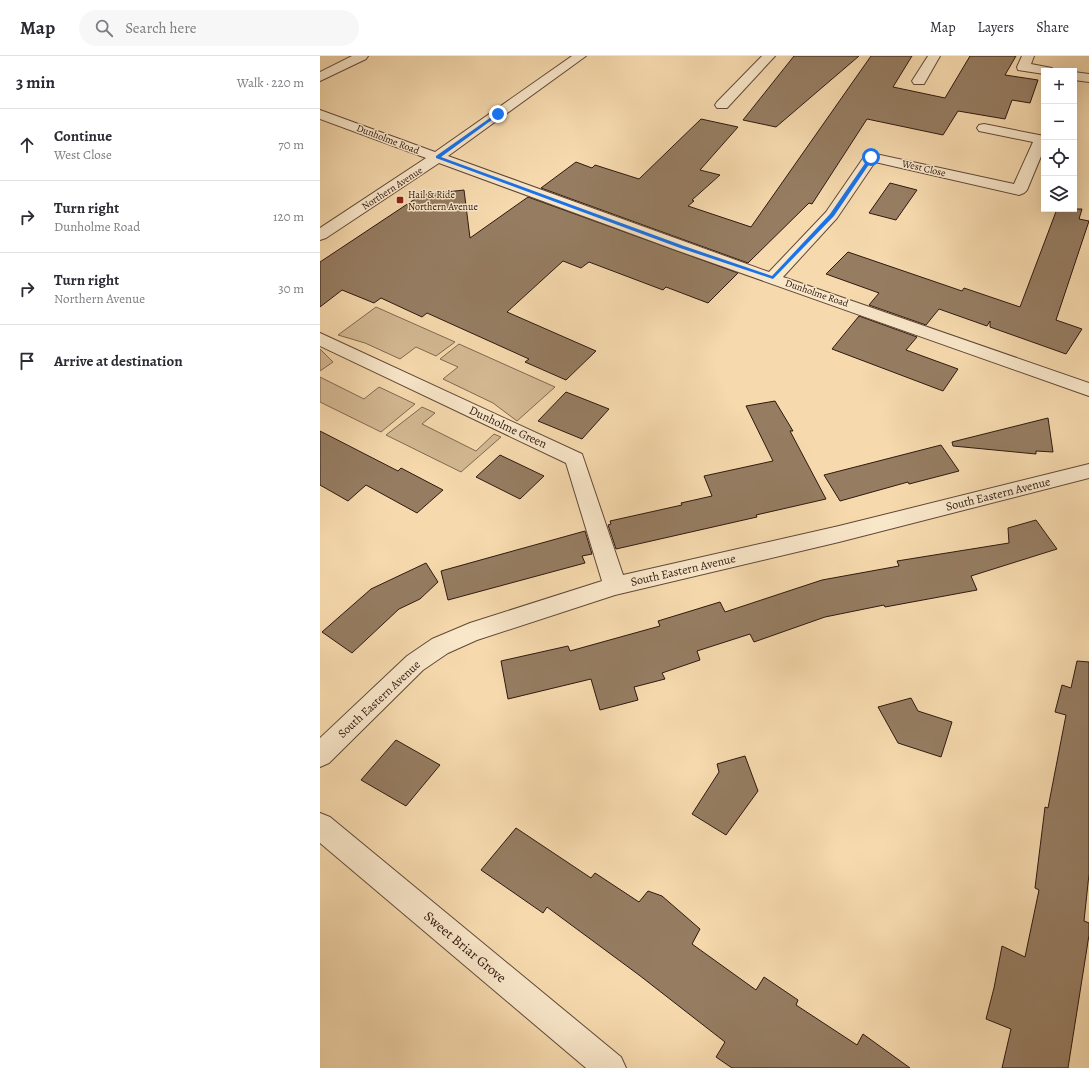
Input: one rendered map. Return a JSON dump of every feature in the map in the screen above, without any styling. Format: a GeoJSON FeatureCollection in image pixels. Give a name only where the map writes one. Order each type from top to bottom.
{"type":"FeatureCollection","features":[{"type":"Feature","properties":{"kind":"street"},"geometry":{"type":"LineString","coordinates":[[320,77],[362,56]]}},
{"type":"Feature","properties":{"kind":"street","name":"Northern Avenue"},"geometry":{"type":"LineString","coordinates":[[320,235],[438,157],[580,56]]}},
{"type":"Feature","properties":{"kind":"street"},"geometry":{"type":"LineString","coordinates":[[722,105],[768,56]]}},
{"type":"Feature","properties":{"kind":"street"},"geometry":{"type":"LineString","coordinates":[[919,81],[934,56]]}},
{"type":"Feature","properties":{"kind":"street"},"geometry":{"type":"LineString","coordinates":[[1028,56],[1023,67],[1041,70]]}},
{"type":"Feature","properties":{"kind":"street"},"geometry":{"type":"LineString","coordinates":[[1077,76],[1089,78]]}},
{"type":"Feature","properties":{"kind":"street","name":"Dunholme Road"},"geometry":{"type":"LineString","coordinates":[[320,114],[674,244],[1089,390]]}},
{"type":"Feature","properties":{"kind":"street","name":"West Close"},"geometry":{"type":"LineString","coordinates":[[773,278],[832,215],[871,157],[1019,190],[1041,139],[984,128]]}},
{"type":"Feature","properties":{"kind":"street","name":"Dunholme Green"},"geometry":{"type":"LineString","coordinates":[[320,339],[575,459],[615,586]]}},
{"type":"Feature","properties":{"kind":"street","name":"South Eastern Avenue"},"geometry":{"type":"LineString","coordinates":[[320,755],[415,663],[440,646],[470,633],[615,586],[839,534],[1089,471]]}},
{"type":"Feature","properties":{"kind":"street","name":"Sweet Briar Grove"},"geometry":{"type":"LineString","coordinates":[[320,826],[610,1068]]}},
{"type":"Feature","properties":{"kind":"shaded area"},"geometry":{"type":"Polygon","coordinates":[[[376,307],[455,342],[436,356],[416,347],[400,359],[365,343],[338,335],[376,307]]]}},
{"type":"Feature","properties":{"kind":"shaded area"},"geometry":{"type":"Polygon","coordinates":[[[459,344],[555,387],[517,421],[493,403],[443,379],[458,367],[440,359],[459,344]]]}},
{"type":"Feature","properties":{"kind":"shaded area"},"geometry":{"type":"Polygon","coordinates":[[[320,349],[333,362],[320,371],[320,349]]]}},
{"type":"Feature","properties":{"kind":"shaded area"},"geometry":{"type":"Polygon","coordinates":[[[320,377],[364,399],[379,387],[415,404],[381,432],[320,402],[320,377]]]}},
{"type":"Feature","properties":{"kind":"shaded area"},"geometry":{"type":"Polygon","coordinates":[[[422,407],[435,413],[422,424],[476,451],[494,434],[501,437],[461,472],[386,435],[422,407]]]}},
{"type":"Feature","properties":{"kind":"building"},"geometry":{"type":"Polygon","coordinates":[[[794,56],[859,56],[776,127],[743,120],[794,56]]]}},
{"type":"Feature","properties":{"kind":"building"},"geometry":{"type":"Polygon","coordinates":[[[871,56],[912,56],[893,87],[945,98],[970,56],[1016,56],[1005,75],[1038,80],[1030,103],[1012,100],[1005,119],[958,111],[943,135],[867,119],[812,204],[809,203],[748,263],[541,188],[576,162],[592,168],[595,165],[639,179],[701,119],[738,127],[700,170],[720,175],[692,200],[694,201],[688,206],[751,227],[871,56]]]}},
{"type":"Feature","properties":{"kind":"building"},"geometry":{"type":"Polygon","coordinates":[[[890,183],[917,190],[896,220],[869,213],[890,183]]]}},
{"type":"Feature","properties":{"kind":"building"},"geometry":{"type":"Polygon","coordinates":[[[464,190],[470,238],[528,197],[738,273],[708,303],[666,287],[663,290],[589,262],[581,268],[563,261],[507,312],[596,351],[566,380],[525,362],[529,359],[427,313],[422,317],[381,298],[374,303],[342,290],[320,307],[320,262],[421,195],[464,190]]]}},
{"type":"Feature","properties":{"kind":"building"},"geometry":{"type":"Polygon","coordinates":[[[1077,209],[1082,209],[1079,219],[1089,221],[1056,320],[1082,329],[1066,354],[990,327],[990,321],[987,326],[939,309],[926,325],[869,305],[879,293],[826,274],[848,252],[962,291],[964,288],[1020,307],[1056,212],[1077,212],[1077,209]]]}},
{"type":"Feature","properties":{"kind":"building"},"geometry":{"type":"Polygon","coordinates":[[[859,316],[917,337],[906,350],[958,369],[943,391],[832,349],[859,316]]]}},
{"type":"Feature","properties":{"kind":"building"},"geometry":{"type":"Polygon","coordinates":[[[566,392],[609,409],[582,439],[538,421],[566,392]]]}},
{"type":"Feature","properties":{"kind":"building"},"geometry":{"type":"Polygon","coordinates":[[[775,401],[793,431],[790,431],[826,499],[756,515],[757,517],[616,549],[608,525],[611,524],[610,521],[682,505],[681,503],[712,496],[704,476],[773,461],[746,406],[775,401]]]}},
{"type":"Feature","properties":{"kind":"building"},"geometry":{"type":"Polygon","coordinates":[[[1048,418],[1053,452],[1036,451],[1036,454],[953,446],[952,442],[1048,418]]]}},
{"type":"Feature","properties":{"kind":"building"},"geometry":{"type":"Polygon","coordinates":[[[320,431],[398,471],[401,468],[443,490],[417,513],[366,485],[348,501],[320,485],[320,431]]]}},
{"type":"Feature","properties":{"kind":"building"},"geometry":{"type":"Polygon","coordinates":[[[941,445],[959,471],[909,484],[908,482],[840,501],[824,475],[941,445]]]}},
{"type":"Feature","properties":{"kind":"building"},"geometry":{"type":"Polygon","coordinates":[[[500,455],[544,476],[520,499],[476,477],[500,455]]]}},
{"type":"Feature","properties":{"kind":"building"},"geometry":{"type":"Polygon","coordinates":[[[1036,520],[1057,549],[971,576],[977,590],[885,607],[884,605],[825,617],[754,642],[750,634],[697,651],[700,660],[662,673],[665,679],[634,687],[638,700],[600,710],[591,679],[508,699],[501,661],[568,646],[570,651],[660,626],[658,621],[720,602],[725,612],[822,580],[899,566],[897,561],[1009,543],[1008,528],[1036,520]]]}},
{"type":"Feature","properties":{"kind":"building"},"geometry":{"type":"Polygon","coordinates":[[[585,531],[592,554],[582,556],[585,563],[448,600],[441,571],[585,531]]]}},
{"type":"Feature","properties":{"kind":"building"},"geometry":{"type":"Polygon","coordinates":[[[426,563],[438,582],[420,599],[399,609],[352,653],[322,632],[371,589],[426,563]]]}},
{"type":"Feature","properties":{"kind":"building"},"geometry":{"type":"Polygon","coordinates":[[[1077,661],[1089,662],[1089,874],[1084,921],[1089,923],[1089,935],[1068,1068],[1002,1068],[1011,1029],[986,1019],[1002,946],[1025,957],[1039,890],[1035,888],[1045,807],[1048,808],[1066,715],[1055,712],[1062,685],[1071,688],[1077,661]]]}},
{"type":"Feature","properties":{"kind":"building"},"geometry":{"type":"Polygon","coordinates":[[[911,698],[918,711],[952,722],[941,757],[898,743],[878,707],[911,698]]]}},
{"type":"Feature","properties":{"kind":"building"},"geometry":{"type":"Polygon","coordinates":[[[396,740],[440,765],[406,806],[361,780],[396,740]]]}},
{"type":"Feature","properties":{"kind":"building"},"geometry":{"type":"Polygon","coordinates":[[[745,756],[758,791],[726,835],[692,814],[719,772],[717,764],[745,756]]]}},
{"type":"Feature","properties":{"kind":"building"},"geometry":{"type":"Polygon","coordinates":[[[516,828],[591,878],[595,873],[639,902],[648,891],[662,896],[700,929],[692,944],[756,990],[764,977],[798,1000],[796,1005],[857,1045],[863,1034],[910,1068],[732,1068],[716,1057],[725,1042],[639,975],[547,907],[543,913],[481,870],[516,828]]]}},
{"type":"Feature","properties":{"kind":"place","name":"Hail & Ride Northern Avenue"},"geometry":{"type":"Point","coordinates":[400,200]}},
{"type":"Feature","properties":{"kind":"route"},"geometry":{"type":"LineString","coordinates":[[498,114],[438,157],[682,247],[773,278],[832,215],[871,157]]}}]}
